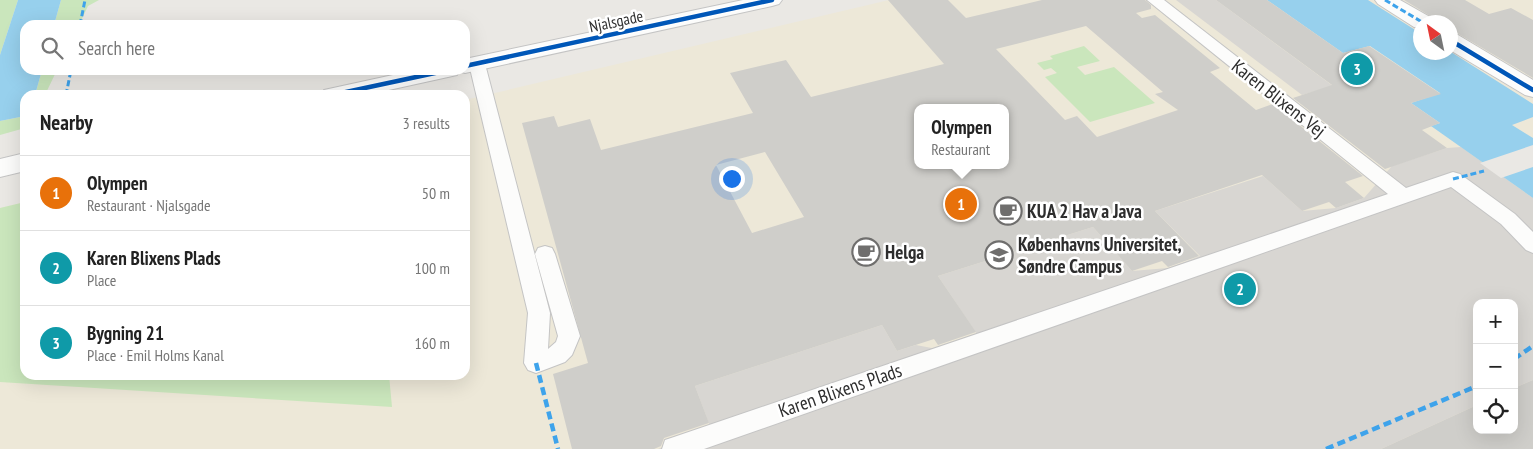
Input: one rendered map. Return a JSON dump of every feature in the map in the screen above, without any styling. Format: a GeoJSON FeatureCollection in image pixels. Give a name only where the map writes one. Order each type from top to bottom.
{"type":"FeatureCollection","features":[{"type":"Feature","properties":{"kind":"street","name":"Njalsgade"},"geometry":{"type":"LineString","coordinates":[[471,65],[772,0]]}},
{"type":"Feature","properties":{"kind":"street"},"geometry":{"type":"LineString","coordinates":[[1385,0],[1413,17]]}},
{"type":"Feature","properties":{"kind":"street"},"geometry":{"type":"LineString","coordinates":[[1458,45],[1533,90]]}},
{"type":"Feature","properties":{"kind":"street"},"geometry":{"type":"LineString","coordinates":[[355,90],[426,75]]}},
{"type":"Feature","properties":{"kind":"street"},"geometry":{"type":"LineString","coordinates":[[0,168],[20,163]]}},
{"type":"Feature","properties":{"kind":"lane","name":"Karen Blixens Vej"},"geometry":{"type":"LineString","coordinates":[[1155,0],[1403,196]]}},
{"type":"Feature","properties":{"kind":"lane"},"geometry":{"type":"LineString","coordinates":[[471,65],[539,313],[536,363],[558,356],[566,347],[569,336],[545,254]]}},
{"type":"Feature","properties":{"kind":"lane","name":"Karen Blixens Plads"},"geometry":{"type":"LineString","coordinates":[[674,448],[1453,179],[1508,220],[1533,245]]}},
{"type":"Feature","properties":{"kind":"shaded area","name":"Københavns Universitet, Søndre Campus"},"geometry":{"type":"Polygon","coordinates":[[[889,0],[1533,0],[1533,449],[0,449],[0,208],[20,203],[20,380],[470,380],[470,99],[889,0]]]}},
{"type":"Feature","properties":{"kind":"shaded area"},"geometry":{"type":"Polygon","coordinates":[[[1176,0],[1216,0],[1333,86],[1302,95],[1176,0]]]}},
{"type":"Feature","properties":{"kind":"shaded area"},"geometry":{"type":"Polygon","coordinates":[[[1461,147],[1533,198],[1533,380],[1518,386],[1518,299],[1473,299],[1473,407],[1381,449],[658,449],[711,429],[695,386],[882,325],[897,351],[916,345],[942,350],[979,337],[938,276],[1093,227],[1132,271],[1168,268],[1200,256],[1155,211],[1263,176],[1302,211],[1336,208],[1364,198],[1392,166],[1447,148],[1461,147]]]}},
{"type":"Feature","properties":{"kind":"green space"},"geometry":{"type":"Polygon","coordinates":[[[0,0],[18,0],[0,55],[0,0]]]}},
{"type":"Feature","properties":{"kind":"green space"},"geometry":{"type":"Polygon","coordinates":[[[61,0],[99,0],[88,6],[81,20],[55,20],[61,0]]]}},
{"type":"Feature","properties":{"kind":"green space"},"geometry":{"type":"Polygon","coordinates":[[[1084,46],[1100,61],[1077,67],[1085,75],[1114,67],[1155,103],[1090,122],[1045,77],[1057,73],[1051,68],[1044,70],[1037,63],[1053,59],[1050,56],[1084,46]]]}},
{"type":"Feature","properties":{"kind":"green space"},"geometry":{"type":"Polygon","coordinates":[[[41,75],[55,75],[47,90],[36,90],[41,75]]]}},
{"type":"Feature","properties":{"kind":"green space"},"geometry":{"type":"Polygon","coordinates":[[[20,117],[20,129],[0,135],[0,121],[20,117]]]}},
{"type":"Feature","properties":{"kind":"green space"},"geometry":{"type":"Polygon","coordinates":[[[20,203],[20,380],[389,380],[392,407],[0,382],[0,208],[20,203]]]}},
{"type":"Feature","properties":{"kind":"water"},"geometry":{"type":"Polygon","coordinates":[[[18,0],[61,0],[55,20],[20,20],[20,75],[41,75],[36,90],[20,90],[20,117],[0,121],[0,55],[18,0]]]}},
{"type":"Feature","properties":{"kind":"water"},"geometry":{"type":"Polygon","coordinates":[[[1267,0],[1368,0],[1413,29],[1413,60],[1458,60],[1458,56],[1533,104],[1533,117],[1512,125],[1533,138],[1533,198],[1431,126],[1440,123],[1411,103],[1440,93],[1370,46],[1343,53],[1267,0]]]}},
{"type":"Feature","properties":{"kind":"pier"},"geometry":{"type":"Polygon","coordinates":[[[1533,145],[1533,167],[1501,178],[1480,163],[1533,145]]]}},
{"type":"Feature","properties":{"kind":"building"},"geometry":{"type":"Polygon","coordinates":[[[888,0],[948,0],[966,18],[1042,0],[1145,0],[1151,5],[1151,9],[1136,13],[1142,18],[1155,15],[1220,68],[1210,72],[1256,110],[1273,104],[1363,176],[1345,182],[1364,198],[1336,208],[1329,202],[1302,211],[1262,175],[1155,211],[1199,256],[1168,267],[1162,261],[1132,271],[1093,227],[938,276],[976,332],[938,345],[934,339],[897,351],[882,325],[695,386],[709,423],[664,438],[661,446],[654,449],[572,449],[553,374],[588,363],[522,123],[554,116],[558,127],[590,119],[601,150],[753,113],[730,73],[786,60],[811,97],[944,64],[888,0]],[[1086,26],[996,49],[1065,120],[1077,116],[1097,137],[1178,110],[1155,94],[1163,92],[1086,26]],[[765,152],[716,165],[752,233],[804,217],[765,152]]]}},
{"type":"Feature","properties":{"kind":"building"},"geometry":{"type":"Polygon","coordinates":[[[1216,0],[1267,0],[1343,53],[1369,46],[1441,94],[1411,103],[1440,123],[1422,130],[1447,148],[1385,169],[1293,98],[1332,85],[1216,0]]]}},
{"type":"Feature","properties":{"kind":"building"},"geometry":{"type":"Polygon","coordinates":[[[1404,0],[1465,0],[1489,14],[1511,8],[1533,20],[1533,78],[1458,34],[1458,15],[1429,15],[1404,0]]]}},
{"type":"Feature","properties":{"kind":"building"},"geometry":{"type":"Polygon","coordinates":[[[1533,380],[1533,449],[1381,449],[1473,407],[1473,434],[1518,434],[1518,386],[1533,380]]]}},
{"type":"Feature","properties":{"kind":"marked path"},"geometry":{"type":"LineString","coordinates":[[81,20],[85,0]]}},
{"type":"Feature","properties":{"kind":"marked path"},"geometry":{"type":"LineString","coordinates":[[1385,0],[1413,17]]}},
{"type":"Feature","properties":{"kind":"marked path"},"geometry":{"type":"LineString","coordinates":[[67,90],[70,75]]}},
{"type":"Feature","properties":{"kind":"marked path"},"geometry":{"type":"LineString","coordinates":[[1453,179],[1484,171]]}},
{"type":"Feature","properties":{"kind":"marked path"},"geometry":{"type":"LineString","coordinates":[[1518,356],[1533,346]]}},
{"type":"Feature","properties":{"kind":"marked path"},"geometry":{"type":"LineString","coordinates":[[536,363],[558,449]]}},
{"type":"Feature","properties":{"kind":"marked path"},"geometry":{"type":"LineString","coordinates":[[1326,449],[1473,388]]}},
{"type":"Feature","properties":{"kind":"cycle path"},"geometry":{"type":"LineString","coordinates":[[470,65],[772,0]]}},
{"type":"Feature","properties":{"kind":"cycle path"},"geometry":{"type":"LineString","coordinates":[[1458,45],[1533,90]]}},
{"type":"Feature","properties":{"kind":"cycle path"},"geometry":{"type":"LineString","coordinates":[[355,90],[426,75]]}},
{"type":"Feature","properties":{"kind":"place","name":"Bygning 21"},"geometry":{"type":"Point","coordinates":[1357,69]}},
{"type":"Feature","properties":{"kind":"place","name":"Olympen"},"geometry":{"type":"Point","coordinates":[961,204]}},
{"type":"Feature","properties":{"kind":"place","name":"KUA 2 Hav a Java"},"geometry":{"type":"Point","coordinates":[1008,211]}},
{"type":"Feature","properties":{"kind":"place","name":"Helga"},"geometry":{"type":"Point","coordinates":[866,252]}},
{"type":"Feature","properties":{"kind":"place","name":"Københavns Universitet, Søndre Campus"},"geometry":{"type":"Point","coordinates":[999,255]}},
{"type":"Feature","properties":{"kind":"place","name":"Karen Blixens Plads"},"geometry":{"type":"Point","coordinates":[1240,289]}}]}
